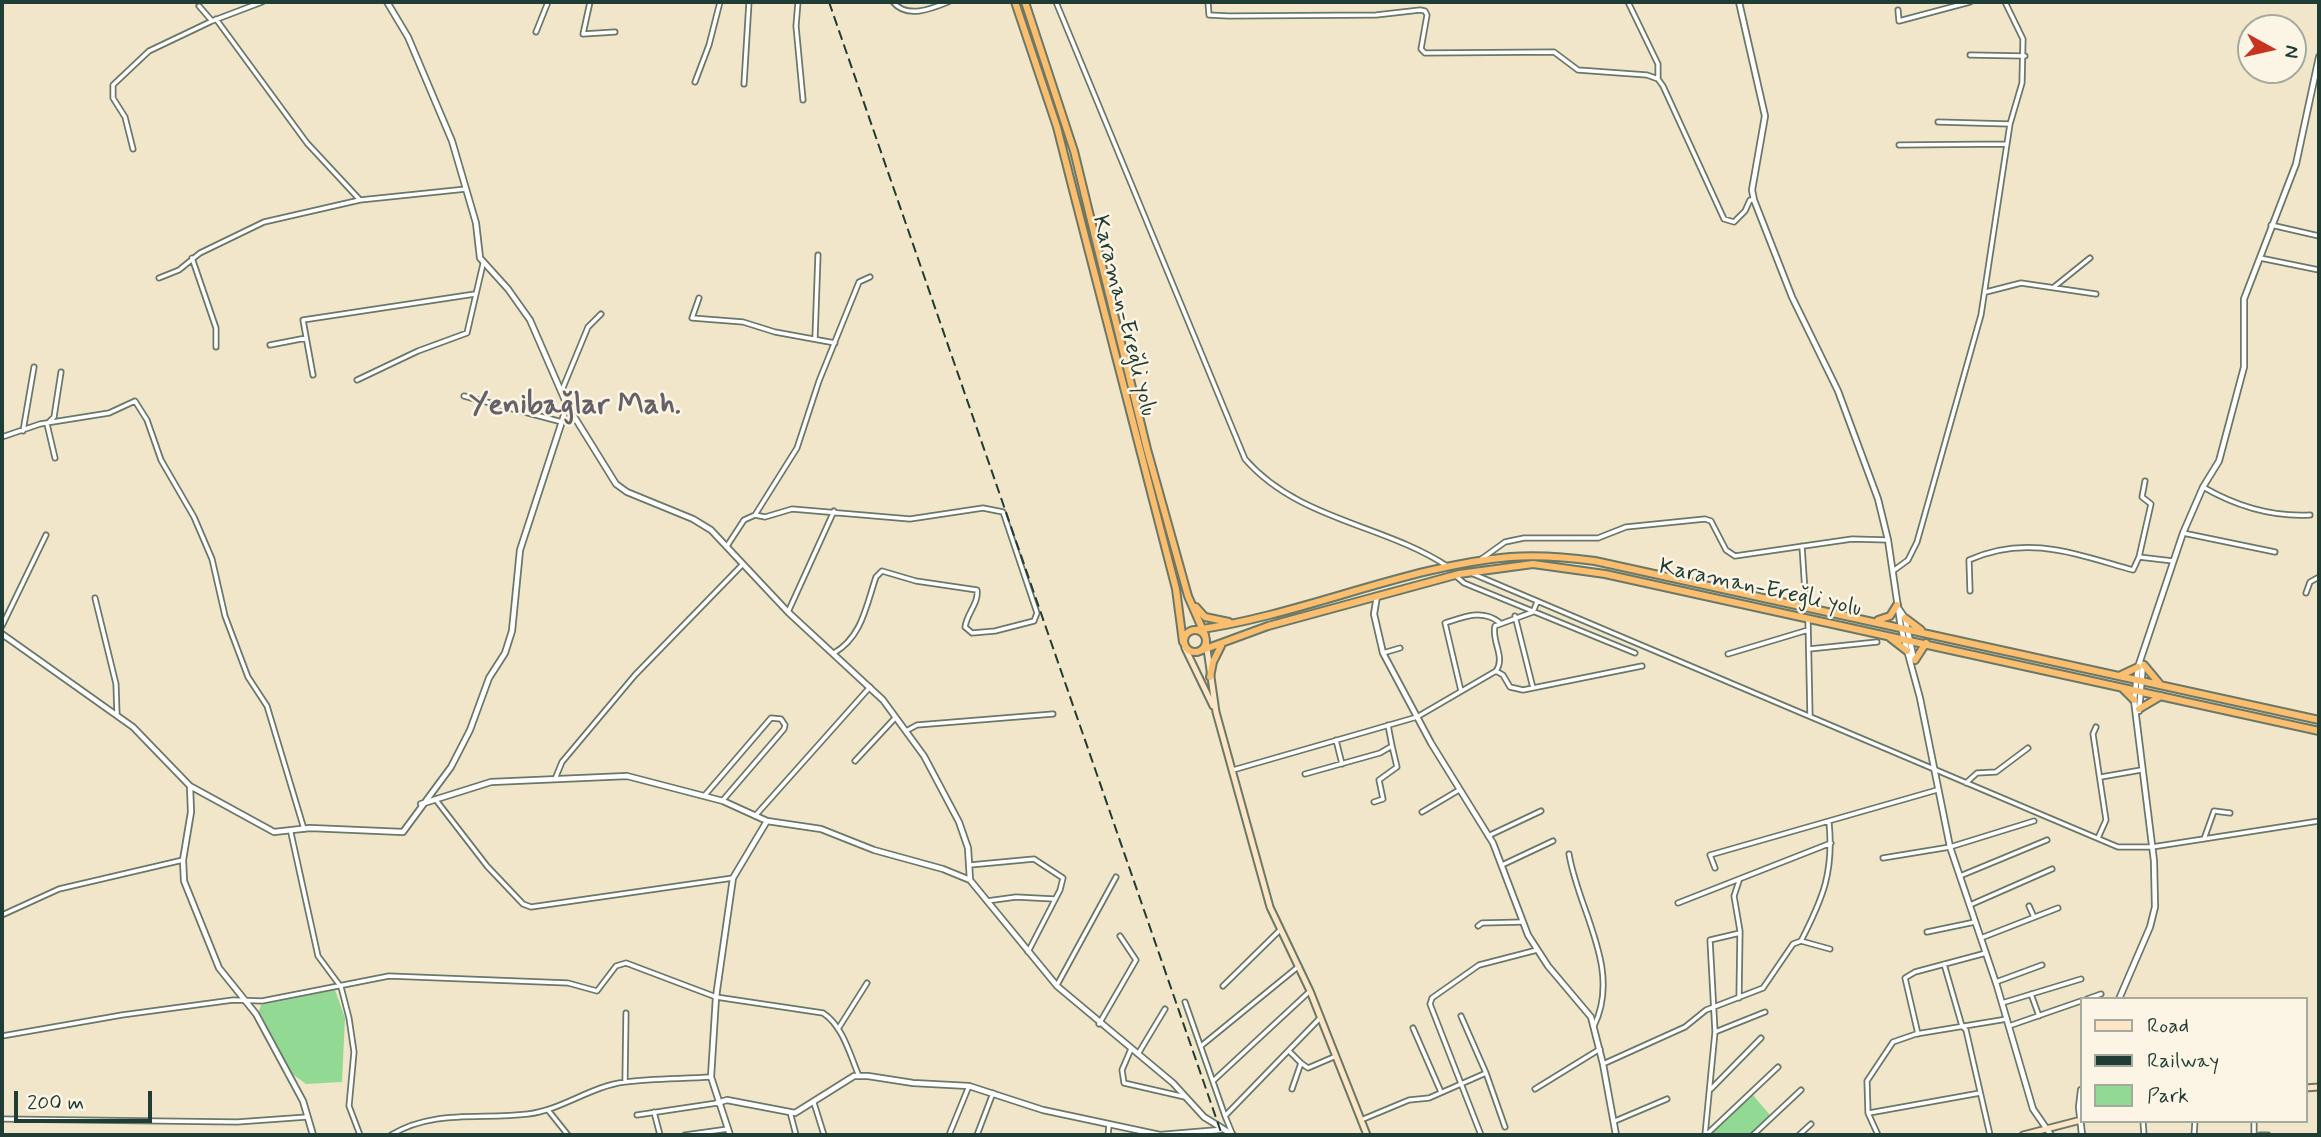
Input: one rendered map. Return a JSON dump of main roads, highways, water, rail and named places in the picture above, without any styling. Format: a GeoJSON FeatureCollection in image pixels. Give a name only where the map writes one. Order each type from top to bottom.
{"type":"FeatureCollection","features":[{"type":"Feature","properties":{"kind":"highway","name":"Karaman-Ereğli yolu"},"geometry":{"type":"LineString","coordinates":[[1014,2],[1069,174],[1176,589],[1184,645]]}},
{"type":"Feature","properties":{"kind":"highway","name":"Karaman-Ereğli yolu"},"geometry":{"type":"LineString","coordinates":[[1025,2],[1079,170],[1121,346],[1188,596],[1202,634]]}},
{"type":"Feature","properties":{"kind":"highway","name":"Karaman-Ereğli yolu"},"geometry":{"type":"LineString","coordinates":[[1245,622],[1449,567],[1551,556],[1595,561],[2319,720]]}},
{"type":"Feature","properties":{"kind":"highway","name":"Karaman-Ereğli yolu"},"geometry":{"type":"LineString","coordinates":[[1197,652],[1207,651],[1268,626],[1455,575],[1533,564],[1568,567],[1808,617],[2319,731]]}},
{"type":"Feature","properties":{"kind":"highway"},"geometry":{"type":"LineString","coordinates":[[1188,596],[1205,617],[1215,621],[1245,622]]}},
{"type":"Feature","properties":{"kind":"highway"},"geometry":{"type":"LineString","coordinates":[[1870,621],[1886,619],[1897,606]]}},
{"type":"Feature","properties":{"kind":"highway"},"geometry":{"type":"LineString","coordinates":[[1905,618],[1925,634]]}},
{"type":"Feature","properties":{"kind":"highway"},"geometry":{"type":"LineString","coordinates":[[1202,634],[1197,652],[1184,645],[1187,633],[1202,634],[1245,622]]}},
{"type":"Feature","properties":{"kind":"highway"},"geometry":{"type":"LineString","coordinates":[[1881,633],[1907,651]]}},
{"type":"Feature","properties":{"kind":"highway"},"geometry":{"type":"LineString","coordinates":[[1210,677],[1216,654],[1231,640]]}},
{"type":"Feature","properties":{"kind":"highway"},"geometry":{"type":"LineString","coordinates":[[1914,660],[1926,643]]}},
{"type":"Feature","properties":{"kind":"highway"},"geometry":{"type":"LineString","coordinates":[[2121,676],[2142,664],[2160,684]]}},
{"type":"Feature","properties":{"kind":"highway"},"geometry":{"type":"LineString","coordinates":[[2121,687],[2134,700]]}},
{"type":"Feature","properties":{"kind":"highway"},"geometry":{"type":"LineString","coordinates":[[2138,713],[2162,696]]}},
{"type":"Feature","properties":{"kind":"main road"},"geometry":{"type":"LineString","coordinates":[[1202,634],[1216,712],[1270,907],[1310,990],[1367,1135]]}},
{"type":"Feature","properties":{"kind":"main road"},"geometry":{"type":"LineString","coordinates":[[1184,645],[1216,712]]}},
{"type":"Feature","properties":{"kind":"main road"},"geometry":{"type":"LineString","coordinates":[[2023,1135],[2080,1120]]}},
{"type":"Feature","properties":{"kind":"railway"},"geometry":{"type":"LineString","coordinates":[[829,2],[1222,1135]]}},
{"type":"Feature","properties":{"kind":"district","name":"Yenibağlar Mah."},"geometry":{"type":"Point","coordinates":[575,407]}}]}
